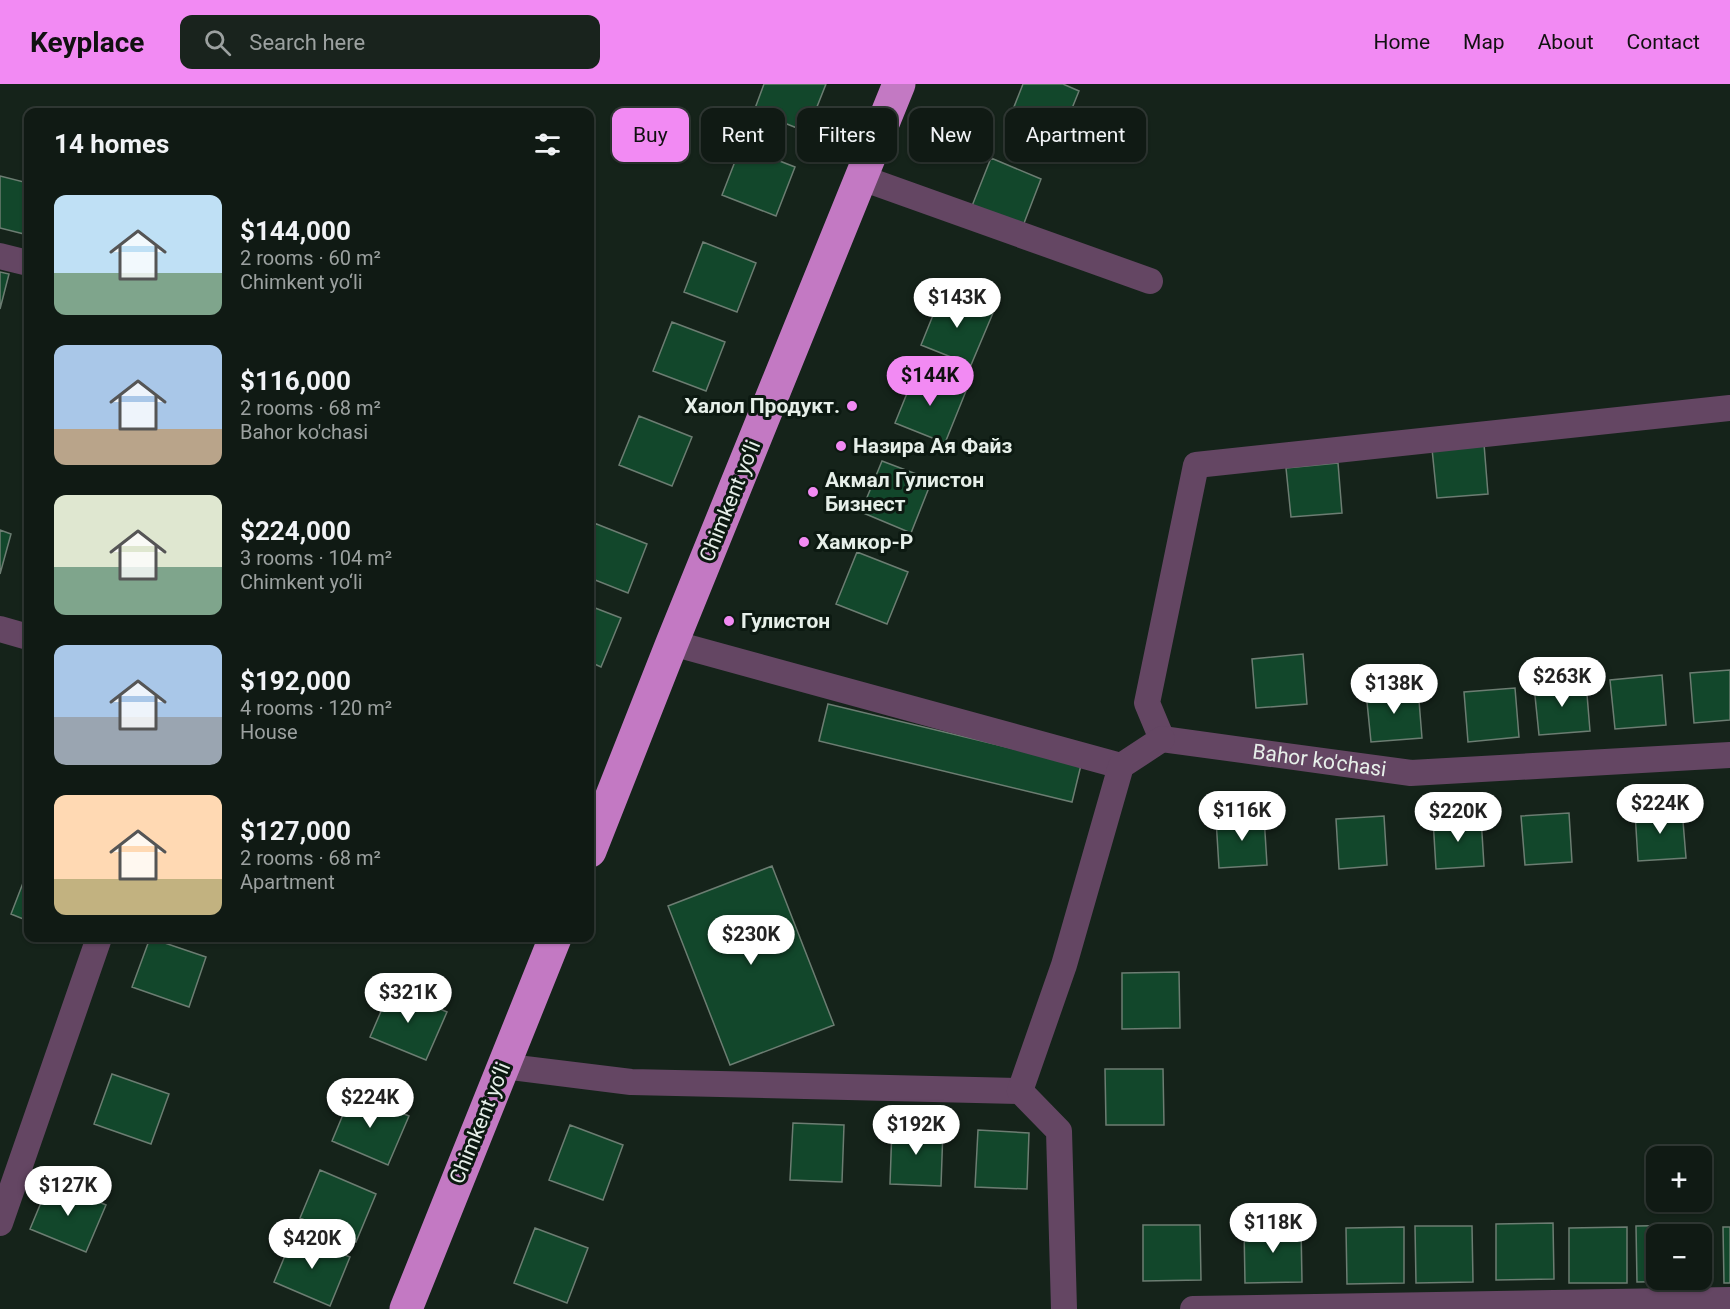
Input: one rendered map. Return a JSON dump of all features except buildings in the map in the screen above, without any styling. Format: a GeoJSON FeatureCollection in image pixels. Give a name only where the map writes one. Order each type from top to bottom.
{"type":"FeatureCollection","features":[{"type":"Feature","properties":{"kind":"highway","name":"Chimkent yo‘li"},"geometry":{"type":"LineString","coordinates":[[594,841],[899,84]]}},
{"type":"Feature","properties":{"kind":"highway","name":"Chimkent yo‘li"},"geometry":{"type":"LineString","coordinates":[[406,1309],[553,942]]}},
{"type":"Feature","properties":{"kind":"street"},"geometry":{"type":"LineString","coordinates":[[862,178],[1150,282]]}},
{"type":"Feature","properties":{"kind":"street"},"geometry":{"type":"LineString","coordinates":[[0,256],[24,262]]}},
{"type":"Feature","properties":{"kind":"street"},"geometry":{"type":"LineString","coordinates":[[1020,1091],[1064,965],[1121,766],[1162,739],[1147,703],[1196,465],[1730,408]]}},
{"type":"Feature","properties":{"kind":"street"},"geometry":{"type":"LineString","coordinates":[[0,628],[24,636]]}},
{"type":"Feature","properties":{"kind":"street"},"geometry":{"type":"LineString","coordinates":[[672,643],[1121,766]]}},
{"type":"Feature","properties":{"kind":"street","name":"Bahor ko'chasi"},"geometry":{"type":"LineString","coordinates":[[1162,739],[1411,773],[1730,755]]}},
{"type":"Feature","properties":{"kind":"street"},"geometry":{"type":"LineString","coordinates":[[0,1223],[98,942]]}},
{"type":"Feature","properties":{"kind":"street"},"geometry":{"type":"LineString","coordinates":[[502,1066],[631,1082],[1020,1091],[1059,1131],[1064,1309]]}},
{"type":"Feature","properties":{"kind":"street"},"geometry":{"type":"LineString","coordinates":[[1193,1309],[1730,1300]]}},
{"type":"Feature","properties":{"kind":"place","name":"Халол Продукт."},"geometry":{"type":"Point","coordinates":[852,406]}},
{"type":"Feature","properties":{"kind":"place","name":"Назира Ая Файз"},"geometry":{"type":"Point","coordinates":[841,446]}},
{"type":"Feature","properties":{"kind":"place","name":"Акмал Гулистон Бизнест"},"geometry":{"type":"Point","coordinates":[813,492]}},
{"type":"Feature","properties":{"kind":"place","name":"Хамкор-Р"},"geometry":{"type":"Point","coordinates":[804,542]}},
{"type":"Feature","properties":{"kind":"place","name":"Гулистон"},"geometry":{"type":"Point","coordinates":[729,621]}}]}
